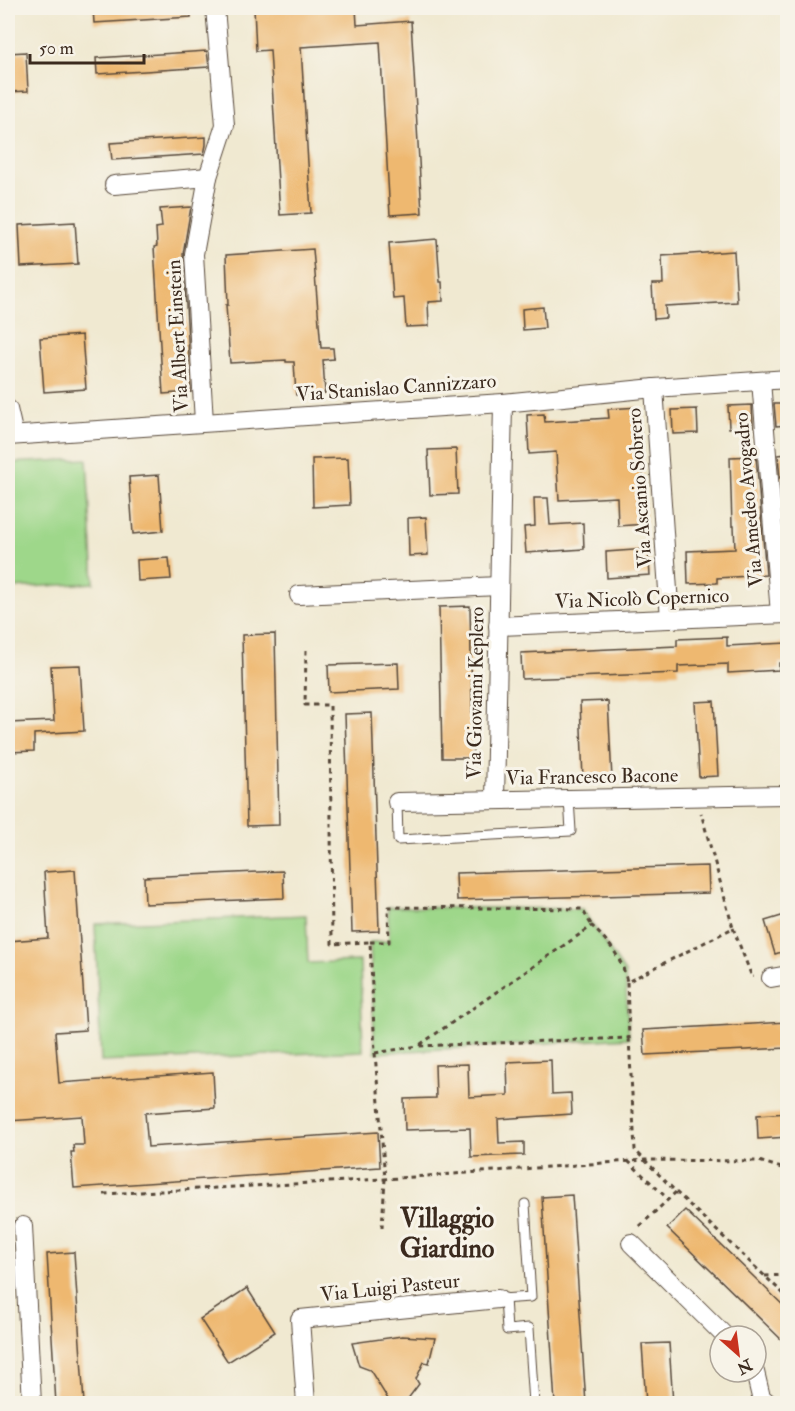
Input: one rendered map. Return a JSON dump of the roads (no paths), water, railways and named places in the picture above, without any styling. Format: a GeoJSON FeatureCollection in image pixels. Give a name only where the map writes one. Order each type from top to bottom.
{"type":"FeatureCollection","features":[{"type":"Feature","properties":{"kind":"street","name":"Via Albert Einstein"},"geometry":{"type":"LineString","coordinates":[[204,422],[194,254],[208,177],[225,125],[215,8]]}},
{"type":"Feature","properties":{"kind":"street"},"geometry":{"type":"LineString","coordinates":[[114,185],[208,177]]}},
{"type":"Feature","properties":{"kind":"street","name":"Via Stanislao Cannizzaro"},"geometry":{"type":"LineString","coordinates":[[11,435],[503,403],[654,388],[788,379]]}},
{"type":"Feature","properties":{"kind":"street","name":"Via Amedeo Avogadro"},"geometry":{"type":"LineString","coordinates":[[761,381],[784,614]]}},
{"type":"Feature","properties":{"kind":"street","name":"Via Ascanio Sobrero"},"geometry":{"type":"LineString","coordinates":[[654,388],[670,620]]}},
{"type":"Feature","properties":{"kind":"street","name":"Via Giovanni Keplero"},"geometry":{"type":"LineString","coordinates":[[495,800],[503,403]]}},
{"type":"Feature","properties":{"kind":"street"},"geometry":{"type":"LineString","coordinates":[[8,409],[11,435]]}},
{"type":"Feature","properties":{"kind":"street","name":"Via Giovanni Keplero"},"geometry":{"type":"LineString","coordinates":[[299,595],[499,586]]}},
{"type":"Feature","properties":{"kind":"street","name":"Via Nicolò Copernico"},"geometry":{"type":"LineString","coordinates":[[498,626],[784,614]]}},
{"type":"Feature","properties":{"kind":"street","name":"Via Francesco Bacone"},"geometry":{"type":"LineString","coordinates":[[397,802],[788,795]]}},
{"type":"Feature","properties":{"kind":"street"},"geometry":{"type":"LineString","coordinates":[[23,1226],[32,1404]]}},
{"type":"Feature","properties":{"kind":"street"},"geometry":{"type":"LineString","coordinates":[[631,1243],[713,1324]]}},
{"type":"Feature","properties":{"kind":"street","name":"Via Luigi Pasteur"},"geometry":{"type":"LineString","coordinates":[[306,1404],[300,1319],[501,1299]]}},
{"type":"Feature","properties":{"kind":"street"},"geometry":{"type":"LineString","coordinates":[[758,1384],[761,1397],[769,1404]]}},
{"type":"Feature","properties":{"kind":"lane"},"geometry":{"type":"LineString","coordinates":[[397,802],[398,840],[571,831],[569,799]]}},
{"type":"Feature","properties":{"kind":"lane"},"geometry":{"type":"LineString","coordinates":[[525,1204],[531,1296],[501,1299],[507,1330],[529,1328],[534,1404]]}},
{"type":"Feature","properties":{"kind":"district","name":"Villaggio Giardino"},"geometry":{"type":"Point","coordinates":[447,1233]}}]}
